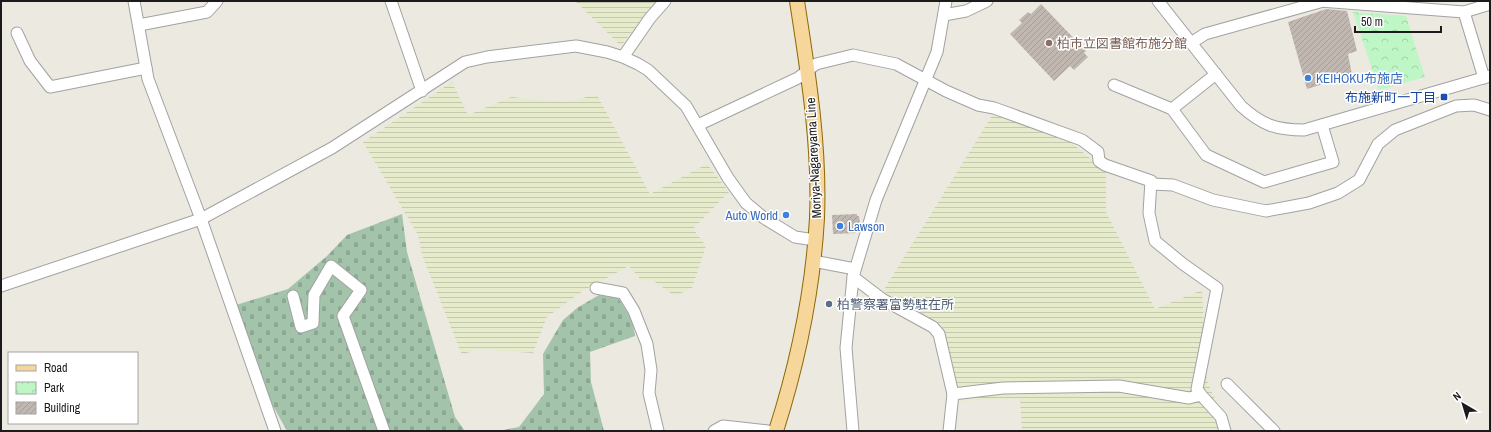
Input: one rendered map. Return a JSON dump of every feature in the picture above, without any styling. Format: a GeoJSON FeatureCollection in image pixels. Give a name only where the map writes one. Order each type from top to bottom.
{"type":"FeatureCollection","features":[{"type":"Feature","properties":{"kind":"main road","name":"Moriya-Nagareyama Line"},"geometry":{"type":"LineString","coordinates":[[776,431],[792,377],[803,326],[815,240],[817,182],[807,71],[797,1]]}},
{"type":"Feature","properties":{"kind":"street"},"geometry":{"type":"LineString","coordinates":[[134,1],[148,79],[201,219],[275,431]]}},
{"type":"Feature","properties":{"kind":"street"},"geometry":{"type":"LineString","coordinates":[[139,25],[207,12],[217,1]]}},
{"type":"Feature","properties":{"kind":"street"},"geometry":{"type":"LineString","coordinates":[[391,1],[422,91]]}},
{"type":"Feature","properties":{"kind":"street"},"geometry":{"type":"LineString","coordinates":[[623,57],[650,18],[665,1]]}},
{"type":"Feature","properties":{"kind":"street"},"geometry":{"type":"LineString","coordinates":[[853,431],[846,348],[854,273],[876,200],[936,52],[946,1]]}},
{"type":"Feature","properties":{"kind":"street"},"geometry":{"type":"LineString","coordinates":[[944,15],[966,12],[987,1]]}},
{"type":"Feature","properties":{"kind":"street"},"geometry":{"type":"LineString","coordinates":[[1158,1],[1241,106],[1255,119],[1270,126],[1287,130],[1304,130],[1487,77],[1464,12]]}},
{"type":"Feature","properties":{"kind":"street"},"geometry":{"type":"LineString","coordinates":[[1191,43],[1205,34],[1320,2],[1464,12],[1490,4]]}},
{"type":"Feature","properties":{"kind":"street"},"geometry":{"type":"LineString","coordinates":[[17,33],[30,62],[50,87],[146,68]]}},
{"type":"Feature","properties":{"kind":"street"},"geometry":{"type":"LineString","coordinates":[[1,286],[201,219],[332,148],[465,62],[486,57],[576,46],[623,57],[648,70],[686,106],[728,178],[746,203],[764,218],[795,237],[815,240]]}},
{"type":"Feature","properties":{"kind":"street"},"geometry":{"type":"LineString","coordinates":[[698,125],[798,78],[816,64],[853,55],[896,64],[925,80],[978,105],[994,108],[1082,140],[1098,152],[1099,161],[1105,165],[1151,181],[1149,213],[1155,241],[1183,264],[1217,288],[1198,389],[1201,395],[1221,417],[1225,431]]}},
{"type":"Feature","properties":{"kind":"street"},"geometry":{"type":"LineString","coordinates":[[1172,109],[1216,74]]}},
{"type":"Feature","properties":{"kind":"street"},"geometry":{"type":"LineString","coordinates":[[1114,85],[1172,109],[1206,155],[1264,182],[1333,162],[1322,125]]}},
{"type":"Feature","properties":{"kind":"street"},"geometry":{"type":"LineString","coordinates":[[1151,184],[1173,185],[1214,200],[1266,211],[1309,203],[1338,192],[1358,180],[1378,144],[1395,130],[1456,106],[1474,105],[1490,110]]}},
{"type":"Feature","properties":{"kind":"street"},"geometry":{"type":"LineString","coordinates":[[813,261],[854,273],[882,299],[933,327],[939,334],[953,394],[949,431]]}},
{"type":"Feature","properties":{"kind":"street"},"geometry":{"type":"LineString","coordinates":[[293,296],[301,327],[313,323],[314,295],[331,266],[361,290],[343,316],[384,431]]}},
{"type":"Feature","properties":{"kind":"street"},"geometry":{"type":"LineString","coordinates":[[596,288],[623,293],[634,311],[647,344],[651,370],[649,393],[658,431]]}},
{"type":"Feature","properties":{"kind":"street"},"geometry":{"type":"LineString","coordinates":[[1227,384],[1274,431]]}},
{"type":"Feature","properties":{"kind":"street"},"geometry":{"type":"LineString","coordinates":[[953,394],[1003,388],[1119,386],[1189,398],[1201,395]]}},
{"type":"Feature","properties":{"kind":"street"},"geometry":{"type":"LineString","coordinates":[[714,431],[723,426],[768,431]]}},
{"type":"Feature","properties":{"kind":"green space"},"geometry":{"type":"Polygon","coordinates":[[[575,1],[656,1],[621,46],[575,1]]]}},
{"type":"Feature","properties":{"kind":"green space"},"geometry":{"type":"Polygon","coordinates":[[[1353,12],[1406,16],[1425,77],[1379,90],[1353,12]]]}},
{"type":"Feature","properties":{"kind":"green space"},"geometry":{"type":"Polygon","coordinates":[[[452,82],[468,115],[511,97],[563,102],[597,95],[650,194],[707,164],[729,192],[693,229],[706,246],[692,288],[675,296],[652,280],[642,281],[629,266],[584,290],[547,317],[533,353],[477,349],[462,355],[422,255],[418,235],[363,142],[452,82]]]}},
{"type":"Feature","properties":{"kind":"green space"},"geometry":{"type":"Polygon","coordinates":[[[993,114],[1063,136],[1106,171],[1106,212],[1155,309],[1202,290],[1207,381],[1229,431],[1022,431],[1020,398],[961,401],[942,325],[883,291],[993,114]]]}},
{"type":"Feature","properties":{"kind":"green space"},"geometry":{"type":"Polygon","coordinates":[[[402,214],[407,252],[455,417],[465,431],[287,431],[272,404],[236,305],[288,289],[327,256],[347,235],[402,214]]]}},
{"type":"Feature","properties":{"kind":"green space"},"geometry":{"type":"Polygon","coordinates":[[[599,295],[618,298],[632,320],[635,336],[590,352],[591,382],[604,431],[497,431],[519,427],[544,394],[543,354],[563,320],[577,308],[599,295]]]}},
{"type":"Feature","properties":{"kind":"building"},"geometry":{"type":"Polygon","coordinates":[[[1041,4],[1086,51],[1084,53],[1088,57],[1074,70],[1070,66],[1054,81],[1010,34],[1022,23],[1019,20],[1028,12],[1031,14],[1041,4]]]}},
{"type":"Feature","properties":{"kind":"building"},"geometry":{"type":"Polygon","coordinates":[[[1326,9],[1347,11],[1357,51],[1348,54],[1352,75],[1307,89],[1288,22],[1326,9]]]}},
{"type":"Feature","properties":{"kind":"building"},"geometry":{"type":"Polygon","coordinates":[[[857,214],[857,216],[859,216],[860,223],[856,224],[856,233],[833,234],[832,215],[857,214]]]}},
{"type":"Feature","properties":{"kind":"place","name":"柏市立図書館布施分館"},"geometry":{"type":"Point","coordinates":[1049,43]}},
{"type":"Feature","properties":{"kind":"place","name":"KEIHOKU布施店"},"geometry":{"type":"Point","coordinates":[1308,78]}},
{"type":"Feature","properties":{"kind":"place","name":"布施新町一丁目"},"geometry":{"type":"Point","coordinates":[1444,97]}},
{"type":"Feature","properties":{"kind":"place","name":"Auto World"},"geometry":{"type":"Point","coordinates":[786,215]}},
{"type":"Feature","properties":{"kind":"place","name":"Lawson"},"geometry":{"type":"Point","coordinates":[840,226]}},
{"type":"Feature","properties":{"kind":"place","name":"柏警察署富勢駐在所"},"geometry":{"type":"Point","coordinates":[829,304]}}]}
